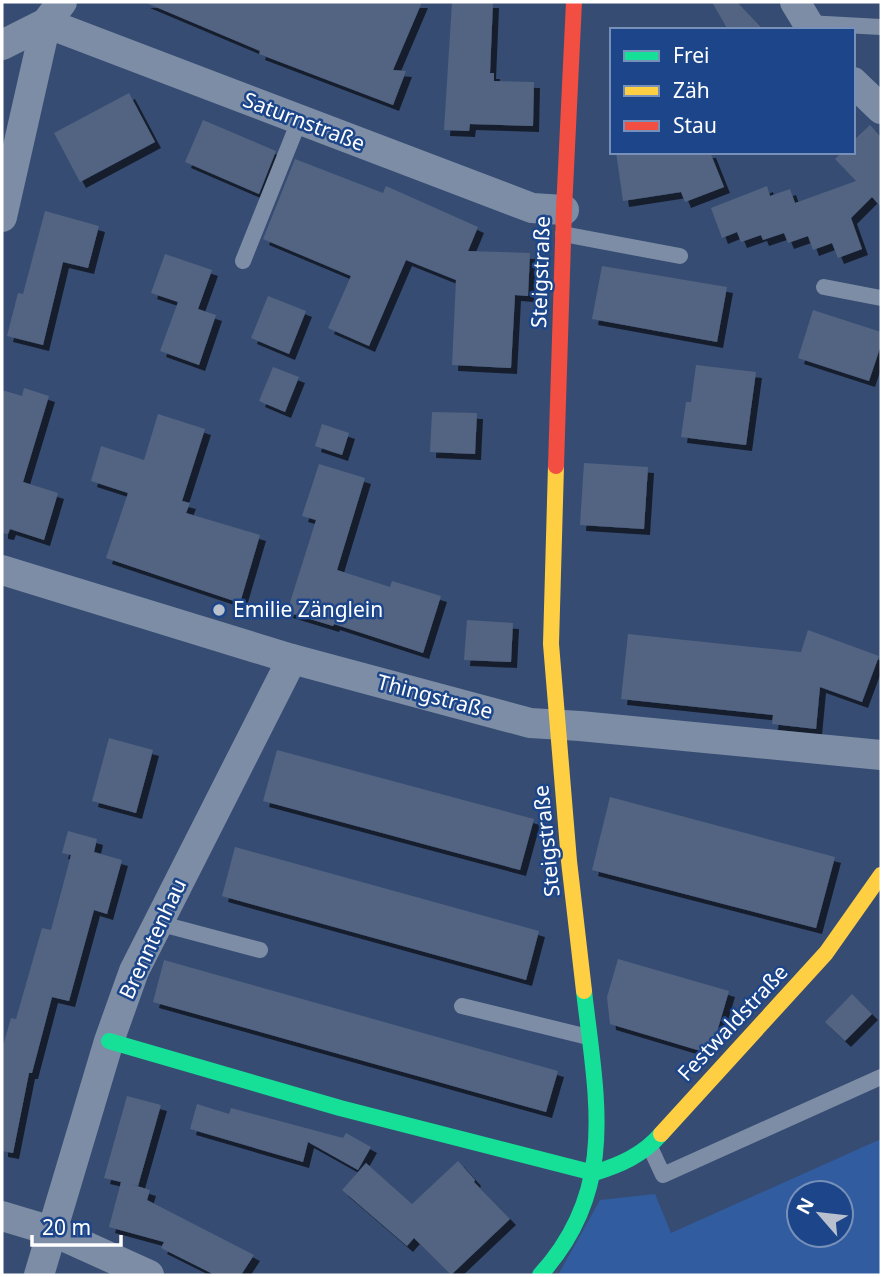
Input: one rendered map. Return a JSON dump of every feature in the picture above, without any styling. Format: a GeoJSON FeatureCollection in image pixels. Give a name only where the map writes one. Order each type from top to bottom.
{"type":"FeatureCollection","features":[{"type":"Feature","properties":{"kind":"street","name":"Steigstraße"},"geometry":{"type":"LineString","coordinates":[[540,1275],[579,1221],[594,1173],[598,1115],[556,724],[551,644],[563,222],[574,2]]}},
{"type":"Feature","properties":{"kind":"street","name":"Saturnstraße"},"geometry":{"type":"LineString","coordinates":[[54,13],[299,121],[563,222]]}},
{"type":"Feature","properties":{"kind":"street"},"geometry":{"type":"LineString","coordinates":[[2,45],[54,13]]}},
{"type":"Feature","properties":{"kind":"street"},"geometry":{"type":"LineString","coordinates":[[2,217],[54,13]]}},
{"type":"Feature","properties":{"kind":"street"},"geometry":{"type":"LineString","coordinates":[[855,84],[881,109]]}},
{"type":"Feature","properties":{"kind":"street","name":"Thingstraße"},"geometry":{"type":"LineString","coordinates":[[2,570],[292,659],[530,723],[881,755]]}},
{"type":"Feature","properties":{"kind":"street","name":"Brenntenhau"},"geometry":{"type":"LineString","coordinates":[[39,1275],[109,1041],[134,971],[292,659]]}},
{"type":"Feature","properties":{"kind":"street","name":"Festwaldstraße"},"geometry":{"type":"LineString","coordinates":[[594,1173],[618,1166],[650,1147],[826,953],[881,875]]}},
{"type":"Feature","properties":{"kind":"street"},"geometry":{"type":"LineString","coordinates":[[109,1041],[340,1108],[594,1173]]}},
{"type":"Feature","properties":{"kind":"street"},"geometry":{"type":"LineString","coordinates":[[2,1216],[51,1231],[149,1275]]}},
{"type":"Feature","properties":{"kind":"lane"},"geometry":{"type":"LineString","coordinates":[[805,18],[881,27]]}},
{"type":"Feature","properties":{"kind":"lane"},"geometry":{"type":"LineString","coordinates":[[243,261],[299,121]]}},
{"type":"Feature","properties":{"kind":"lane"},"geometry":{"type":"LineString","coordinates":[[563,222],[680,256]]}},
{"type":"Feature","properties":{"kind":"lane"},"geometry":{"type":"LineString","coordinates":[[824,287],[881,298]]}},
{"type":"Feature","properties":{"kind":"lane"},"geometry":{"type":"LineString","coordinates":[[158,923],[260,950]]}},
{"type":"Feature","properties":{"kind":"lane"},"geometry":{"type":"LineString","coordinates":[[462,1006],[588,1037]]}},
{"type":"Feature","properties":{"kind":"lane"},"geometry":{"type":"LineString","coordinates":[[650,1147],[663,1175],[881,1077]]}},
{"type":"Feature","properties":{"kind":"shaded area"},"geometry":{"type":"Polygon","coordinates":[[[881,1139],[881,1275],[558,1275],[600,1200],[655,1194],[671,1233],[785,1182],[785,1249],[855,1249],[855,1179],[792,1179],[881,1139]]]}},
{"type":"Feature","properties":{"kind":"building"},"geometry":{"type":"Polygon","coordinates":[[[144,2],[422,2],[393,70],[406,71],[393,105],[259,54],[260,51],[144,2]]]}},
{"type":"Feature","properties":{"kind":"building"},"geometry":{"type":"Polygon","coordinates":[[[452,2],[493,2],[490,73],[494,73],[494,81],[534,82],[533,126],[470,124],[469,131],[444,130],[452,2]]]}},
{"type":"Feature","properties":{"kind":"building"},"geometry":{"type":"Polygon","coordinates":[[[712,2],[737,2],[762,28],[727,28],[712,2]]]}},
{"type":"Feature","properties":{"kind":"building"},"geometry":{"type":"Polygon","coordinates":[[[129,93],[155,142],[80,182],[54,133],[129,93]]]}},
{"type":"Feature","properties":{"kind":"building"},"geometry":{"type":"Polygon","coordinates":[[[203,120],[276,151],[259,194],[185,162],[203,120]]]}},
{"type":"Feature","properties":{"kind":"building"},"geometry":{"type":"Polygon","coordinates":[[[870,125],[881,137],[881,207],[872,197],[851,218],[862,249],[838,258],[832,243],[813,250],[808,236],[788,243],[784,233],[763,240],[761,235],[741,242],[737,232],[722,238],[711,208],[767,186],[770,196],[790,189],[795,203],[856,181],[835,159],[840,154],[855,154],[855,139],[870,125]]]}},
{"type":"Feature","properties":{"kind":"building"},"geometry":{"type":"Polygon","coordinates":[[[616,154],[711,154],[724,187],[685,202],[681,192],[623,201],[616,154]]]}},
{"type":"Feature","properties":{"kind":"building"},"geometry":{"type":"Polygon","coordinates":[[[295,159],[383,193],[386,186],[478,227],[468,251],[530,253],[528,296],[515,295],[511,368],[452,365],[456,280],[406,260],[369,346],[328,328],[351,276],[263,239],[295,159]]]}},
{"type":"Feature","properties":{"kind":"building"},"geometry":{"type":"Polygon","coordinates":[[[45,211],[99,226],[88,268],[63,262],[43,345],[7,336],[18,293],[23,294],[45,211]]]}},
{"type":"Feature","properties":{"kind":"building"},"geometry":{"type":"Polygon","coordinates":[[[165,254],[212,270],[198,309],[216,315],[199,365],[160,351],[178,302],[151,293],[165,254]]]}},
{"type":"Feature","properties":{"kind":"building"},"geometry":{"type":"Polygon","coordinates":[[[602,266],[727,287],[717,342],[592,319],[602,266]]]}},
{"type":"Feature","properties":{"kind":"building"},"geometry":{"type":"Polygon","coordinates":[[[268,296],[306,311],[289,354],[251,338],[268,296]]]}},
{"type":"Feature","properties":{"kind":"building"},"geometry":{"type":"Polygon","coordinates":[[[813,310],[881,332],[881,345],[869,381],[798,358],[813,310]]]}},
{"type":"Feature","properties":{"kind":"building"},"geometry":{"type":"Polygon","coordinates":[[[696,365],[756,372],[746,445],[681,437],[686,402],[691,402],[696,365]]]}},
{"type":"Feature","properties":{"kind":"building"},"geometry":{"type":"Polygon","coordinates":[[[273,367],[299,377],[285,412],[259,401],[273,367]]]}},
{"type":"Feature","properties":{"kind":"building"},"geometry":{"type":"Polygon","coordinates":[[[24,388],[49,396],[23,482],[58,493],[44,540],[10,529],[8,534],[2,533],[2,390],[22,396],[24,388]]]}},
{"type":"Feature","properties":{"kind":"building"},"geometry":{"type":"Polygon","coordinates":[[[432,412],[477,413],[475,454],[430,452],[432,412]]]}},
{"type":"Feature","properties":{"kind":"building"},"geometry":{"type":"Polygon","coordinates":[[[158,414],[205,429],[182,501],[190,503],[186,513],[260,535],[240,603],[106,558],[128,493],[91,481],[101,446],[144,460],[158,414]]]}},
{"type":"Feature","properties":{"kind":"building"},"geometry":{"type":"Polygon","coordinates":[[[322,424],[349,433],[342,455],[315,446],[322,424]]]}},
{"type":"Feature","properties":{"kind":"building"},"geometry":{"type":"Polygon","coordinates":[[[584,463],[648,467],[644,529],[580,525],[584,463]]]}},
{"type":"Feature","properties":{"kind":"building"},"geometry":{"type":"Polygon","coordinates":[[[319,464],[365,478],[337,570],[390,587],[392,581],[441,596],[423,653],[287,612],[316,520],[302,516],[319,464]]]}},
{"type":"Feature","properties":{"kind":"building"},"geometry":{"type":"Polygon","coordinates":[[[467,620],[513,623],[511,662],[464,660],[467,620]]]}},
{"type":"Feature","properties":{"kind":"building"},"geometry":{"type":"Polygon","coordinates":[[[808,630],[879,656],[862,702],[820,687],[816,729],[772,724],[773,715],[621,699],[628,634],[801,652],[808,630]]]}},
{"type":"Feature","properties":{"kind":"building"},"geometry":{"type":"Polygon","coordinates":[[[109,738],[153,750],[136,813],[92,801],[109,738]]]}},
{"type":"Feature","properties":{"kind":"building"},"geometry":{"type":"Polygon","coordinates":[[[277,750],[534,819],[520,870],[263,801],[277,750]]]}},
{"type":"Feature","properties":{"kind":"building"},"geometry":{"type":"Polygon","coordinates":[[[610,797],[835,857],[816,928],[592,870],[610,797]]]}},
{"type":"Feature","properties":{"kind":"building"},"geometry":{"type":"Polygon","coordinates":[[[68,831],[97,839],[94,852],[122,860],[107,914],[94,910],[69,1001],[52,997],[32,1073],[29,1073],[13,1153],[2,1151],[2,1049],[11,1018],[16,1019],[42,928],[51,930],[71,855],[62,853],[68,831]]]}},
{"type":"Feature","properties":{"kind":"building"},"geometry":{"type":"Polygon","coordinates":[[[235,847],[539,931],[526,980],[222,896],[235,847]]]}},
{"type":"Feature","properties":{"kind":"building"},"geometry":{"type":"Polygon","coordinates":[[[618,959],[729,991],[714,1042],[704,1052],[610,1024],[607,997],[618,959]]]}},
{"type":"Feature","properties":{"kind":"building"},"geometry":{"type":"Polygon","coordinates":[[[164,960],[558,1071],[546,1112],[153,1002],[164,960]]]}},
{"type":"Feature","properties":{"kind":"building"},"geometry":{"type":"Polygon","coordinates":[[[852,994],[872,1014],[845,1041],[825,1022],[852,994]]]}},
{"type":"Feature","properties":{"kind":"building"},"geometry":{"type":"Polygon","coordinates":[[[127,1096],[161,1105],[138,1186],[130,1184],[150,1190],[147,1200],[254,1255],[241,1275],[215,1275],[161,1248],[164,1242],[109,1227],[121,1182],[104,1178],[127,1096]]]}},
{"type":"Feature","properties":{"kind":"building"},"geometry":{"type":"Polygon","coordinates":[[[197,1104],[229,1114],[231,1108],[343,1138],[346,1133],[371,1147],[358,1170],[308,1142],[303,1162],[190,1129],[197,1104]]]}},
{"type":"Feature","properties":{"kind":"building"},"geometry":{"type":"Polygon","coordinates":[[[458,1161],[474,1182],[510,1219],[451,1275],[414,1238],[407,1246],[342,1190],[366,1163],[412,1204],[458,1161]]]}},
{"type":"Feature","properties":{"kind":"traffic: fast"},"geometry":{"type":"LineString","coordinates":[[540,1275],[565,1242],[582,1209],[592,1175],[596,1105],[584,991]]}},
{"type":"Feature","properties":{"kind":"traffic: fast"},"geometry":{"type":"LineString","coordinates":[[109,1041],[340,1108],[594,1173],[630,1158],[647,1148],[661,1134]]}},
{"type":"Feature","properties":{"kind":"traffic: slow"},"geometry":{"type":"LineString","coordinates":[[556,466],[551,644],[569,861],[584,991]]}},
{"type":"Feature","properties":{"kind":"traffic: slow"},"geometry":{"type":"LineString","coordinates":[[661,1134],[826,953],[881,875]]}},
{"type":"Feature","properties":{"kind":"traffic: jam"},"geometry":{"type":"LineString","coordinates":[[556,466],[574,2]]}},
{"type":"Feature","properties":{"kind":"place","name":"Emilie Zänglein"},"geometry":{"type":"Point","coordinates":[219,610]}}]}
